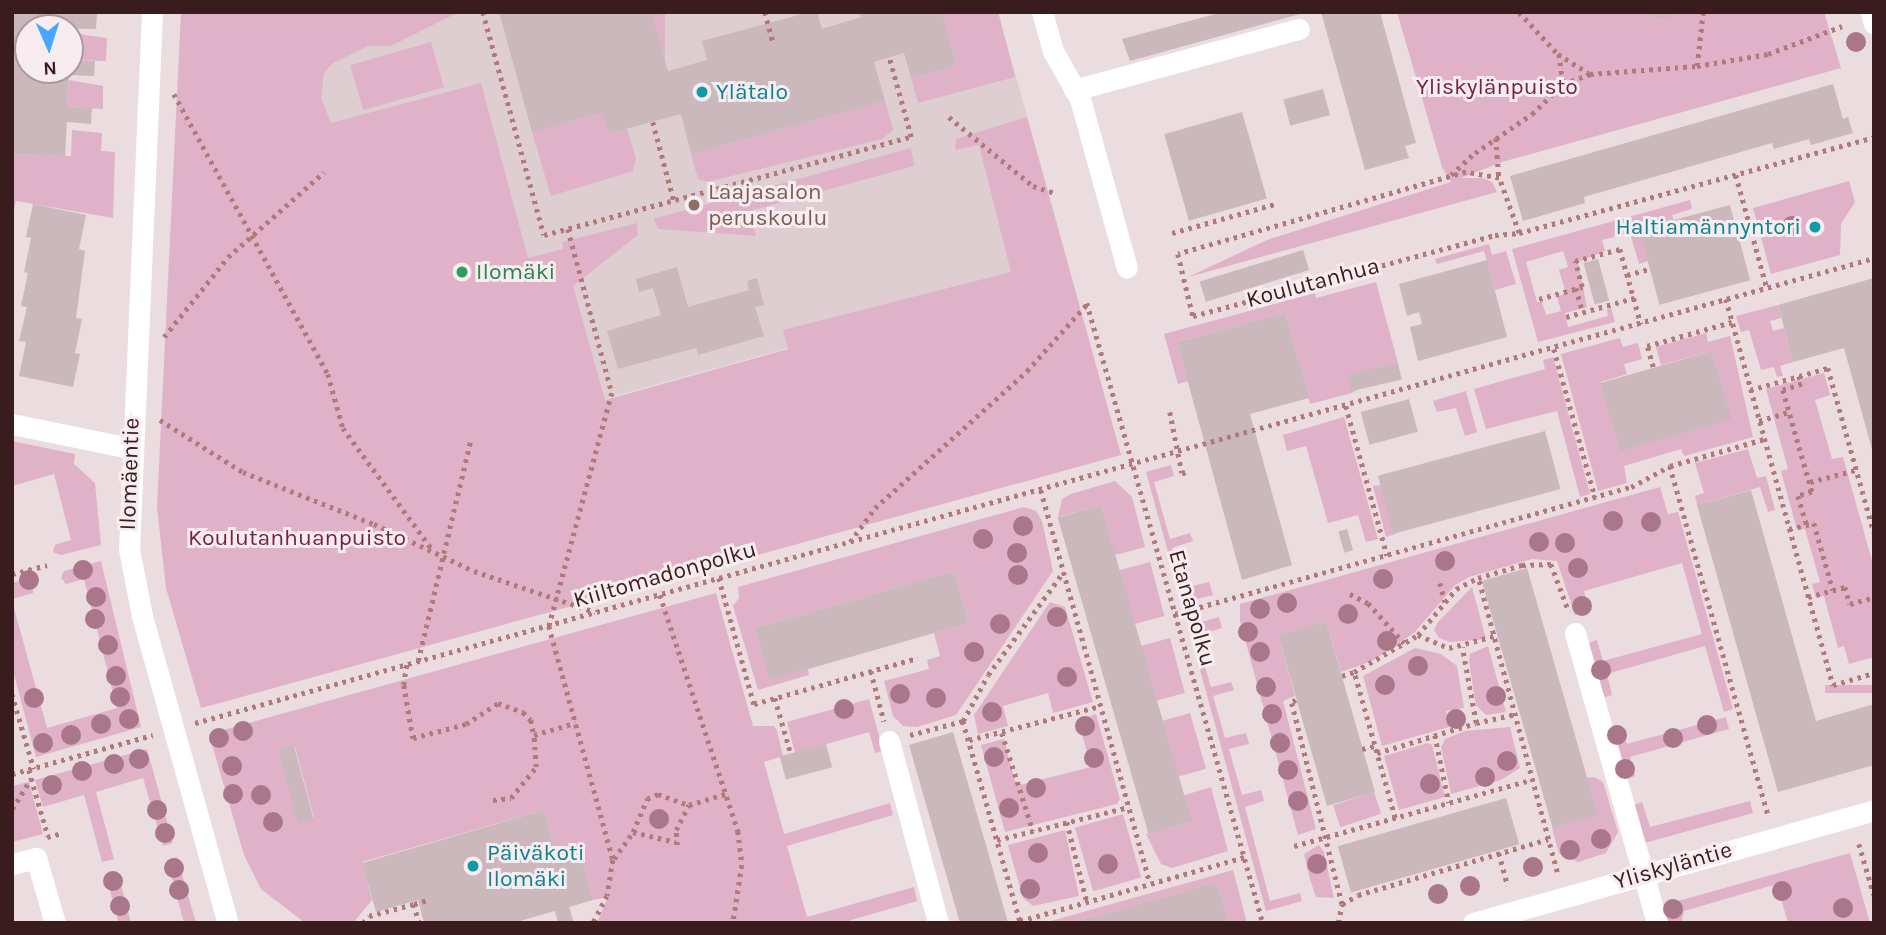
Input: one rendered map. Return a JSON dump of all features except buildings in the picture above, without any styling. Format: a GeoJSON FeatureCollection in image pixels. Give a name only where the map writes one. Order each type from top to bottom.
{"type":"FeatureCollection","features":[{"type":"Feature","properties":{"kind":"street","name":"Ilomäentie"},"geometry":{"type":"LineString","coordinates":[[152,12],[127,507],[134,584],[228,923]]}},
{"type":"Feature","properties":{"kind":"street"},"geometry":{"type":"LineString","coordinates":[[1042,12],[1053,51],[1074,90],[1128,268]]}},
{"type":"Feature","properties":{"kind":"street"},"geometry":{"type":"LineString","coordinates":[[1871,12],[1874,24]]}},
{"type":"Feature","properties":{"kind":"street"},"geometry":{"type":"LineString","coordinates":[[1074,90],[1299,29]]}},
{"type":"Feature","properties":{"kind":"street"},"geometry":{"type":"LineString","coordinates":[[12,424],[130,448]]}},
{"type":"Feature","properties":{"kind":"street"},"geometry":{"type":"LineString","coordinates":[[1575,633],[1657,923]]}},
{"type":"Feature","properties":{"kind":"street"},"geometry":{"type":"LineString","coordinates":[[889,741],[938,923]]}},
{"type":"Feature","properties":{"kind":"street","name":"Yliskyläntie"},"geometry":{"type":"LineString","coordinates":[[1473,923],[1874,810]]}},
{"type":"Feature","properties":{"kind":"street"},"geometry":{"type":"LineString","coordinates":[[12,864],[36,858],[55,923]]}},
{"type":"Feature","properties":{"kind":"path"},"geometry":{"type":"LineString","coordinates":[[482,12],[544,235],[911,137],[889,57]]}},
{"type":"Feature","properties":{"kind":"path"},"geometry":{"type":"LineString","coordinates":[[765,12],[774,42]]}},
{"type":"Feature","properties":{"kind":"path"},"geometry":{"type":"LineString","coordinates":[[1519,12],[1558,54],[1590,74]]}},
{"type":"Feature","properties":{"kind":"path"},"geometry":{"type":"LineString","coordinates":[[1696,66],[1703,12]]}},
{"type":"Feature","properties":{"kind":"path"},"geometry":{"type":"LineString","coordinates":[[1451,176],[1496,137],[1532,114],[1563,83],[1590,74],[1696,66],[1768,54],[1842,26]]}},
{"type":"Feature","properties":{"kind":"path"},"geometry":{"type":"LineString","coordinates":[[1558,54],[1563,83]]}},
{"type":"Feature","properties":{"kind":"path"},"geometry":{"type":"LineString","coordinates":[[170,88],[328,373],[344,428],[432,549]]}},
{"type":"Feature","properties":{"kind":"path"},"geometry":{"type":"LineString","coordinates":[[949,117],[1033,187],[1057,194]]}},
{"type":"Feature","properties":{"kind":"path"},"geometry":{"type":"LineString","coordinates":[[653,122],[674,201]]}},
{"type":"Feature","properties":{"kind":"path"},"geometry":{"type":"LineString","coordinates":[[1496,137],[1499,178],[1519,233],[1874,137]]}},
{"type":"Feature","properties":{"kind":"path"},"geometry":{"type":"LineString","coordinates":[[158,347],[181,310],[251,234],[324,172]]}},
{"type":"Feature","properties":{"kind":"path"},"geometry":{"type":"LineString","coordinates":[[1451,176],[1483,172],[1499,178]]}},
{"type":"Feature","properties":{"kind":"path"},"geometry":{"type":"LineString","coordinates":[[1736,175],[1767,288]]}},
{"type":"Feature","properties":{"kind":"path","name":"Koulutanhua"},"geometry":{"type":"LineString","coordinates":[[1451,176],[1178,254],[1194,316],[1494,235],[1519,233]]}},
{"type":"Feature","properties":{"kind":"path"},"geometry":{"type":"LineString","coordinates":[[1172,233],[1275,204]]}},
{"type":"Feature","properties":{"kind":"path"},"geometry":{"type":"LineString","coordinates":[[568,229],[612,393],[549,626],[613,860],[607,896],[593,923]]}},
{"type":"Feature","properties":{"kind":"path"},"geometry":{"type":"LineString","coordinates":[[1539,299],[1582,287],[1575,261],[1620,249],[1641,324]]}},
{"type":"Feature","properties":{"kind":"path","name":"Kiiltomadonpolku"},"geometry":{"type":"LineString","coordinates":[[196,723],[1554,349],[1874,258]]}},
{"type":"Feature","properties":{"kind":"path"},"geometry":{"type":"LineString","coordinates":[[1628,275],[1650,269]]}},
{"type":"Feature","properties":{"kind":"path"},"geometry":{"type":"LineString","coordinates":[[1576,288],[1583,312]]}},
{"type":"Feature","properties":{"kind":"path"},"geometry":{"type":"LineString","coordinates":[[1566,317],[1634,298]]}},
{"type":"Feature","properties":{"kind":"path"},"geometry":{"type":"LineString","coordinates":[[1726,299],[1833,685],[1874,673]]}},
{"type":"Feature","properties":{"kind":"path","name":"Etanapolku"},"geometry":{"type":"LineString","coordinates":[[850,542],[875,508],[1027,371],[1087,303],[1263,923]]}},
{"type":"Feature","properties":{"kind":"path"},"geometry":{"type":"LineString","coordinates":[[1653,367],[1647,346],[1732,322]]}},
{"type":"Feature","properties":{"kind":"path"},"geometry":{"type":"LineString","coordinates":[[1554,349],[1595,497]]}},
{"type":"Feature","properties":{"kind":"path"},"geometry":{"type":"LineString","coordinates":[[1750,390],[1828,368],[1874,533]]}},
{"type":"Feature","properties":{"kind":"path"},"geometry":{"type":"LineString","coordinates":[[1800,376],[1802,384],[1783,390],[1812,492],[1798,496],[1807,525]]}},
{"type":"Feature","properties":{"kind":"path"},"geometry":{"type":"LineString","coordinates":[[1346,406],[1387,555]]}},
{"type":"Feature","properties":{"kind":"path"},"geometry":{"type":"LineString","coordinates":[[1170,412],[1182,474],[1188,472]]}},
{"type":"Feature","properties":{"kind":"path"},"geometry":{"type":"LineString","coordinates":[[1759,421],[1789,412]]}},
{"type":"Feature","properties":{"kind":"path"},"geometry":{"type":"LineString","coordinates":[[155,416],[243,472],[432,549],[474,571],[596,612]]}},
{"type":"Feature","properties":{"kind":"path"},"geometry":{"type":"LineString","coordinates":[[418,661],[471,438]]}},
{"type":"Feature","properties":{"kind":"path"},"geometry":{"type":"LineString","coordinates":[[1175,614],[1630,487],[1670,466],[1764,439]]}},
{"type":"Feature","properties":{"kind":"path"},"geometry":{"type":"LineString","coordinates":[[1670,466],[1775,838]]}},
{"type":"Feature","properties":{"kind":"path"},"geometry":{"type":"LineString","coordinates":[[1810,482],[1856,470]]}},
{"type":"Feature","properties":{"kind":"path"},"geometry":{"type":"LineString","coordinates":[[1041,489],[1150,884]]}},
{"type":"Feature","properties":{"kind":"path"},"geometry":{"type":"LineString","coordinates":[[1789,529],[1814,523],[1833,590]]}},
{"type":"Feature","properties":{"kind":"path"},"geometry":{"type":"LineString","coordinates":[[1342,677],[1354,673],[1418,635],[1456,589],[1478,578],[1522,565],[1551,564],[1559,578],[1575,633]]}},
{"type":"Feature","properties":{"kind":"path"},"geometry":{"type":"LineString","coordinates":[[12,574],[47,565]]}},
{"type":"Feature","properties":{"kind":"path"},"geometry":{"type":"LineString","coordinates":[[1063,573],[988,675],[963,721],[1020,922],[1244,857]]}},
{"type":"Feature","properties":{"kind":"path"},"geometry":{"type":"LineString","coordinates":[[719,578],[754,704],[918,658]]}},
{"type":"Feature","properties":{"kind":"path"},"geometry":{"type":"LineString","coordinates":[[1478,578],[1496,636],[1531,780],[1557,872]]}},
{"type":"Feature","properties":{"kind":"path"},"geometry":{"type":"LineString","coordinates":[[1440,583],[1446,603]]}},
{"type":"Feature","properties":{"kind":"path"},"geometry":{"type":"LineString","coordinates":[[1808,597],[1845,587],[1850,604],[1874,597]]}},
{"type":"Feature","properties":{"kind":"path"},"geometry":{"type":"LineString","coordinates":[[1350,594],[1368,603],[1404,643]]}},
{"type":"Feature","properties":{"kind":"path"},"geometry":{"type":"LineString","coordinates":[[660,595],[725,794],[742,865],[733,923]]}},
{"type":"Feature","properties":{"kind":"path"},"geometry":{"type":"LineString","coordinates":[[1418,635],[1449,648],[1462,647],[1496,636]]}},
{"type":"Feature","properties":{"kind":"path"},"geometry":{"type":"LineString","coordinates":[[1462,647],[1476,723]]}},
{"type":"Feature","properties":{"kind":"path"},"geometry":{"type":"LineString","coordinates":[[407,665],[404,685],[413,738],[466,724],[498,704],[523,712],[531,720],[536,767],[511,798],[493,800]]}},
{"type":"Feature","properties":{"kind":"path"},"geometry":{"type":"LineString","coordinates":[[871,671],[889,741],[963,721]]}},
{"type":"Feature","properties":{"kind":"path"},"geometry":{"type":"LineString","coordinates":[[1354,673],[1395,818]]}},
{"type":"Feature","properties":{"kind":"path"},"geometry":{"type":"LineString","coordinates":[[12,694],[48,837]]}},
{"type":"Feature","properties":{"kind":"path"},"geometry":{"type":"LineString","coordinates":[[775,698],[790,754]]}},
{"type":"Feature","properties":{"kind":"path"},"geometry":{"type":"LineString","coordinates":[[1296,700],[1292,703],[1342,904],[1338,923]]}},
{"type":"Feature","properties":{"kind":"path"},"geometry":{"type":"LineString","coordinates":[[969,740],[1100,706]]}},
{"type":"Feature","properties":{"kind":"path"},"geometry":{"type":"LineString","coordinates":[[1377,753],[1476,723],[1516,714]]}},
{"type":"Feature","properties":{"kind":"path"},"geometry":{"type":"LineString","coordinates":[[534,735],[575,723]]}},
{"type":"Feature","properties":{"kind":"path"},"geometry":{"type":"LineString","coordinates":[[1002,733],[1033,831]]}},
{"type":"Feature","properties":{"kind":"path"},"geometry":{"type":"LineString","coordinates":[[1435,735],[1449,803]]}},
{"type":"Feature","properties":{"kind":"path"},"geometry":{"type":"LineString","coordinates":[[12,775],[150,736]]}},
{"type":"Feature","properties":{"kind":"path"},"geometry":{"type":"LineString","coordinates":[[1362,749],[1374,746]]}},
{"type":"Feature","properties":{"kind":"path"},"geometry":{"type":"LineString","coordinates":[[12,809],[32,778]]}},
{"type":"Feature","properties":{"kind":"path"},"geometry":{"type":"LineString","coordinates":[[1294,846],[1531,780]]}},
{"type":"Feature","properties":{"kind":"path"},"geometry":{"type":"LineString","coordinates":[[613,860],[633,832],[647,799],[658,794],[689,805],[725,794]]}},
{"type":"Feature","properties":{"kind":"path"},"geometry":{"type":"LineString","coordinates":[[633,832],[676,843],[689,805]]}},
{"type":"Feature","properties":{"kind":"path"},"geometry":{"type":"LineString","coordinates":[[997,840],[1128,807]]}},
{"type":"Feature","properties":{"kind":"path"},"geometry":{"type":"LineString","coordinates":[[1068,822],[1087,902]]}},
{"type":"Feature","properties":{"kind":"path"},"geometry":{"type":"LineString","coordinates":[[1342,904],[1357,895],[1548,839]]}},
{"type":"Feature","properties":{"kind":"path"},"geometry":{"type":"LineString","coordinates":[[1859,844],[1874,895]]}},
{"type":"Feature","properties":{"kind":"path"},"geometry":{"type":"LineString","coordinates":[[1499,853],[1508,886]]}},
{"type":"Feature","properties":{"kind":"path"},"geometry":{"type":"LineString","coordinates":[[363,923],[369,916],[430,899]]}},
{"type":"Feature","properties":{"kind":"path"},"geometry":{"type":"LineString","coordinates":[[414,904],[419,923]]}},
{"type":"Feature","properties":{"kind":"shaded area","name":"Laajasalon peruskoulu"},"geometry":{"type":"Polygon","coordinates":[[[283,12],[998,12],[1070,270],[406,454],[283,12]]]}},
{"type":"Feature","properties":{"kind":"green space","name":"Koulutanhuanpuisto"},"geometry":{"type":"Polygon","coordinates":[[[181,12],[459,12],[391,46],[368,46],[333,63],[324,73],[321,98],[331,123],[481,83],[528,258],[563,249],[562,242],[637,223],[638,235],[573,286],[605,400],[788,349],[783,330],[1011,272],[979,145],[955,150],[956,139],[1027,117],[1121,455],[201,708],[166,588],[157,507],[181,12]]]}},
{"type":"Feature","properties":{"kind":"green space"},"geometry":{"type":"Polygon","coordinates":[[[652,12],[665,12],[665,73],[652,73],[652,12]]]}},
{"type":"Feature","properties":{"kind":"green space"},"geometry":{"type":"Polygon","coordinates":[[[942,12],[998,12],[1015,77],[918,103],[911,78],[957,66],[942,12]]]}},
{"type":"Feature","properties":{"kind":"green space","name":"Yliskylänpuisto"},"geometry":{"type":"Polygon","coordinates":[[[1397,12],[1824,12],[1841,68],[1502,162],[1461,178],[1482,178],[1492,182],[1497,192],[1188,277],[1267,240],[1451,182],[1442,167],[1397,12]]]}},
{"type":"Feature","properties":{"kind":"green space"},"geometry":{"type":"Polygon","coordinates":[[[84,35],[107,38],[106,61],[84,60],[84,35]]]}},
{"type":"Feature","properties":{"kind":"green space"},"geometry":{"type":"Polygon","coordinates":[[[431,42],[444,87],[363,110],[350,65],[431,42]]]}},
{"type":"Feature","properties":{"kind":"green space"},"geometry":{"type":"Polygon","coordinates":[[[84,83],[103,86],[103,109],[67,107],[69,84],[84,83]]]}},
{"type":"Feature","properties":{"kind":"green space"},"geometry":{"type":"Polygon","coordinates":[[[885,101],[893,130],[882,139],[707,182],[698,179],[691,154],[885,101]]]}},
{"type":"Feature","properties":{"kind":"green space"},"geometry":{"type":"Polygon","coordinates":[[[602,113],[608,134],[627,129],[636,158],[633,171],[551,196],[532,132],[602,113]]]}},
{"type":"Feature","properties":{"kind":"green space"},"geometry":{"type":"Polygon","coordinates":[[[72,130],[102,133],[101,151],[115,152],[113,218],[16,201],[12,219],[12,154],[71,156],[72,130]]]}},
{"type":"Feature","properties":{"kind":"green space"},"geometry":{"type":"Polygon","coordinates":[[[911,148],[914,166],[749,211],[756,236],[659,229],[653,219],[911,148]]]}},
{"type":"Feature","properties":{"kind":"green space"},"geometry":{"type":"Polygon","coordinates":[[[1849,181],[1855,202],[1841,224],[1840,255],[1771,274],[1753,208],[1849,181]]]}},
{"type":"Feature","properties":{"kind":"green space"},"geometry":{"type":"Polygon","coordinates":[[[1690,200],[1692,209],[1672,215],[1674,221],[1648,261],[1639,264],[1630,233],[1602,240],[1605,251],[1578,262],[1587,307],[1565,313],[1568,327],[1608,316],[1607,309],[1611,308],[1615,322],[1538,342],[1512,249],[1690,200]],[[1563,251],[1526,262],[1537,302],[1542,302],[1546,315],[1561,311],[1557,297],[1566,293],[1559,270],[1568,267],[1563,251]]]}},
{"type":"Feature","properties":{"kind":"green space"},"geometry":{"type":"Polygon","coordinates":[[[1489,244],[1492,255],[1506,251],[1516,284],[1495,290],[1484,251],[1437,264],[1435,259],[1489,244]]]}},
{"type":"Feature","properties":{"kind":"green space"},"geometry":{"type":"Polygon","coordinates":[[[1376,282],[1398,363],[1352,393],[1310,404],[1285,313],[1177,342],[1188,381],[1178,384],[1164,334],[1315,293],[1316,298],[1376,282]]]}},
{"type":"Feature","properties":{"kind":"green space"},"geometry":{"type":"Polygon","coordinates":[[[1778,305],[1781,318],[1770,321],[1773,331],[1784,328],[1793,362],[1780,366],[1783,376],[1777,377],[1774,367],[1761,370],[1749,330],[1741,332],[1736,316],[1778,305]]]}},
{"type":"Feature","properties":{"kind":"green space"},"geometry":{"type":"Polygon","coordinates":[[[1706,333],[1708,342],[1730,336],[1753,437],[1684,456],[1681,449],[1624,466],[1627,483],[1598,491],[1561,354],[1620,338],[1623,347],[1638,343],[1642,359],[1624,364],[1627,374],[1601,382],[1620,450],[1731,419],[1712,351],[1661,365],[1656,347],[1706,333]]]}},
{"type":"Feature","properties":{"kind":"green space"},"geometry":{"type":"Polygon","coordinates":[[[1553,357],[1590,494],[1580,497],[1557,411],[1486,429],[1474,389],[1545,369],[1543,360],[1553,357]]]}},
{"type":"Feature","properties":{"kind":"green space"},"geometry":{"type":"Polygon","coordinates":[[[1824,373],[1830,395],[1815,400],[1832,459],[1843,457],[1874,568],[1874,657],[1849,664],[1844,646],[1838,648],[1824,596],[1816,598],[1812,584],[1820,582],[1805,529],[1797,530],[1781,471],[1788,469],[1766,389],[1824,373]]]}},
{"type":"Feature","properties":{"kind":"green space"},"geometry":{"type":"Polygon","coordinates":[[[1466,391],[1477,432],[1465,436],[1456,408],[1437,412],[1433,401],[1466,391]]]}},
{"type":"Feature","properties":{"kind":"green space"},"geometry":{"type":"Polygon","coordinates":[[[1344,417],[1378,539],[1366,542],[1358,515],[1328,523],[1306,446],[1287,451],[1283,435],[1344,417]]]}},
{"type":"Feature","properties":{"kind":"green space"},"geometry":{"type":"Polygon","coordinates":[[[12,441],[75,454],[74,464],[95,483],[101,545],[61,555],[53,552],[55,545],[71,540],[54,474],[12,486],[12,441]]]}},
{"type":"Feature","properties":{"kind":"green space"},"geometry":{"type":"Polygon","coordinates":[[[1748,449],[1757,478],[1766,476],[1775,510],[1768,512],[1760,487],[1697,505],[1695,496],[1704,493],[1695,463],[1748,449]]]}},
{"type":"Feature","properties":{"kind":"green space"},"geometry":{"type":"Polygon","coordinates":[[[1171,465],[1174,476],[1154,482],[1170,539],[1190,533],[1193,541],[1172,548],[1184,588],[1209,582],[1213,595],[1182,603],[1146,472],[1171,465]]]}},
{"type":"Feature","properties":{"kind":"green space"},"geometry":{"type":"Polygon","coordinates":[[[1115,481],[1132,497],[1145,547],[1115,555],[1101,505],[1058,517],[1062,499],[1115,481]]]}},
{"type":"Feature","properties":{"kind":"green space"},"geometry":{"type":"Polygon","coordinates":[[[1381,485],[1395,534],[1386,537],[1373,486],[1381,485]]]}},
{"type":"Feature","properties":{"kind":"green space"},"geometry":{"type":"Polygon","coordinates":[[[1660,487],[1668,514],[1678,512],[1733,709],[1724,712],[1705,646],[1607,674],[1612,695],[1600,699],[1585,644],[1597,640],[1603,661],[1702,634],[1682,563],[1584,591],[1589,611],[1575,615],[1557,561],[1532,559],[1469,577],[1455,585],[1415,632],[1372,661],[1341,672],[1326,621],[1278,635],[1295,696],[1283,701],[1316,829],[1298,835],[1240,621],[1240,604],[1660,487]]]}},
{"type":"Feature","properties":{"kind":"green space"},"geometry":{"type":"Polygon","coordinates":[[[1024,507],[1036,511],[1042,521],[1053,571],[956,715],[917,727],[903,726],[893,716],[884,681],[929,669],[927,660],[940,656],[934,633],[969,623],[954,571],[755,628],[808,669],[809,675],[758,690],[733,606],[739,598],[738,587],[1024,507]]]}},
{"type":"Feature","properties":{"kind":"green space"},"geometry":{"type":"Polygon","coordinates":[[[101,561],[141,727],[36,757],[12,667],[12,601],[47,728],[117,708],[84,579],[66,584],[61,578],[64,571],[101,561]]]}},
{"type":"Feature","properties":{"kind":"green space"},"geometry":{"type":"Polygon","coordinates":[[[1150,562],[1164,616],[1134,624],[1119,570],[1150,562]]]}},
{"type":"Feature","properties":{"kind":"green space"},"geometry":{"type":"Polygon","coordinates":[[[33,580],[33,593],[12,599],[12,583],[33,580]]]}},
{"type":"Feature","properties":{"kind":"green space"},"geometry":{"type":"Polygon","coordinates":[[[1472,587],[1486,639],[1450,642],[1439,638],[1434,630],[1438,622],[1472,587]]]}},
{"type":"Feature","properties":{"kind":"green space"},"geometry":{"type":"Polygon","coordinates":[[[716,593],[753,726],[774,726],[777,731],[783,756],[764,762],[784,834],[890,803],[893,815],[787,846],[807,917],[914,887],[917,901],[841,923],[597,923],[608,897],[593,900],[579,850],[557,856],[544,810],[362,862],[372,900],[353,923],[305,923],[261,889],[244,855],[209,734],[716,593]],[[295,747],[279,751],[299,823],[314,818],[295,747]]]}},
{"type":"Feature","properties":{"kind":"green space"},"geometry":{"type":"Polygon","coordinates":[[[1050,602],[1065,607],[1093,702],[1053,713],[1048,693],[1003,706],[1008,726],[978,734],[974,715],[1050,602]]]}},
{"type":"Feature","properties":{"kind":"green space"},"geometry":{"type":"Polygon","coordinates":[[[1219,617],[1222,628],[1196,636],[1211,687],[1231,682],[1234,690],[1213,696],[1225,738],[1246,733],[1249,744],[1229,749],[1242,795],[1261,790],[1264,801],[1245,807],[1270,901],[1300,893],[1302,901],[1266,911],[1188,626],[1219,617]]]}},
{"type":"Feature","properties":{"kind":"green space"},"geometry":{"type":"Polygon","coordinates":[[[1170,638],[1185,693],[1155,701],[1140,646],[1170,638]]]}},
{"type":"Feature","properties":{"kind":"green space"},"geometry":{"type":"Polygon","coordinates":[[[1488,646],[1506,712],[1486,715],[1476,705],[1469,661],[1470,654],[1488,646]]]}},
{"type":"Feature","properties":{"kind":"green space"},"geometry":{"type":"Polygon","coordinates":[[[1415,648],[1441,654],[1457,666],[1464,708],[1446,711],[1449,727],[1382,746],[1363,676],[1415,648]]]}},
{"type":"Feature","properties":{"kind":"green space"},"geometry":{"type":"Polygon","coordinates":[[[1825,685],[1874,685],[1874,693],[1825,693],[1825,685]]]}},
{"type":"Feature","properties":{"kind":"green space"},"geometry":{"type":"Polygon","coordinates":[[[869,699],[883,751],[875,753],[869,732],[795,753],[787,722],[869,699]]]}},
{"type":"Feature","properties":{"kind":"green space"},"geometry":{"type":"Polygon","coordinates":[[[1190,713],[1206,769],[1177,777],[1161,721],[1190,713]]]}},
{"type":"Feature","properties":{"kind":"green space"},"geometry":{"type":"Polygon","coordinates":[[[1096,714],[1120,799],[1117,804],[1005,832],[981,745],[1004,739],[1016,786],[1091,767],[1078,720],[1096,714]]]}},
{"type":"Feature","properties":{"kind":"green space"},"geometry":{"type":"Polygon","coordinates":[[[1726,717],[1729,729],[1630,757],[1635,776],[1623,780],[1608,728],[1620,725],[1627,744],[1726,717]]]}},
{"type":"Feature","properties":{"kind":"green space"},"geometry":{"type":"Polygon","coordinates":[[[1510,727],[1520,768],[1501,780],[1451,794],[1441,747],[1445,739],[1465,731],[1510,727]]]}},
{"type":"Feature","properties":{"kind":"green space"},"geometry":{"type":"Polygon","coordinates":[[[1428,743],[1432,745],[1445,797],[1399,810],[1384,756],[1428,743]]]}},
{"type":"Feature","properties":{"kind":"green space"},"geometry":{"type":"Polygon","coordinates":[[[147,749],[173,843],[163,846],[143,778],[96,792],[114,859],[102,862],[84,795],[43,807],[35,780],[147,749]]]}},
{"type":"Feature","properties":{"kind":"green space"},"geometry":{"type":"Polygon","coordinates":[[[1594,777],[1603,782],[1618,832],[1606,853],[1578,862],[1559,853],[1552,828],[1597,815],[1586,778],[1594,777]]]}},
{"type":"Feature","properties":{"kind":"green space"},"geometry":{"type":"Polygon","coordinates":[[[29,782],[43,834],[12,842],[12,786],[29,782]]]}},
{"type":"Feature","properties":{"kind":"green space"},"geometry":{"type":"Polygon","coordinates":[[[1211,787],[1228,851],[1172,868],[1161,864],[1146,834],[1189,822],[1182,796],[1211,787]]]}},
{"type":"Feature","properties":{"kind":"green space"},"geometry":{"type":"Polygon","coordinates":[[[1374,792],[1381,814],[1340,827],[1333,805],[1374,792]]]}},
{"type":"Feature","properties":{"kind":"green space"},"geometry":{"type":"Polygon","coordinates":[[[1750,801],[1753,813],[1641,844],[1631,806],[1642,802],[1650,827],[1750,801]]]}},
{"type":"Feature","properties":{"kind":"green space"},"geometry":{"type":"Polygon","coordinates":[[[1123,814],[1141,877],[1093,891],[1075,828],[1123,814]]]}},
{"type":"Feature","properties":{"kind":"green space"},"geometry":{"type":"Polygon","coordinates":[[[1065,830],[1079,896],[1033,906],[1023,898],[1008,845],[1065,830]]]}},
{"type":"Feature","properties":{"kind":"green space"},"geometry":{"type":"Polygon","coordinates":[[[1319,845],[1324,852],[1334,898],[1316,897],[1310,879],[1304,854],[1319,845]]]}},
{"type":"Feature","properties":{"kind":"green space"},"geometry":{"type":"Polygon","coordinates":[[[1850,853],[1870,923],[1788,923],[1777,884],[1684,911],[1681,923],[1664,923],[1660,906],[1850,853]]]}},
{"type":"Feature","properties":{"kind":"green space"},"geometry":{"type":"Polygon","coordinates":[[[177,857],[196,923],[184,923],[167,860],[177,857]]]}},
{"type":"Feature","properties":{"kind":"green space"},"geometry":{"type":"Polygon","coordinates":[[[1233,870],[1247,923],[1229,923],[1217,882],[1072,923],[1044,923],[1233,870]]]}},
{"type":"Feature","properties":{"kind":"green space"},"geometry":{"type":"Polygon","coordinates":[[[118,874],[131,923],[119,923],[106,877],[118,874]]]}},
{"type":"Feature","properties":{"kind":"place","name":"Ylätalo"},"geometry":{"type":"Point","coordinates":[702,92]}},
{"type":"Feature","properties":{"kind":"place","name":"Laajasalon peruskoulu"},"geometry":{"type":"Point","coordinates":[694,205]}},
{"type":"Feature","properties":{"kind":"place","name":"Haltiamännyntori"},"geometry":{"type":"Point","coordinates":[1815,227]}},
{"type":"Feature","properties":{"kind":"place","name":"Ilomäki"},"geometry":{"type":"Point","coordinates":[462,272]}},
{"type":"Feature","properties":{"kind":"place","name":"Päiväkoti Ilomäki"},"geometry":{"type":"Point","coordinates":[473,866]}}]}
